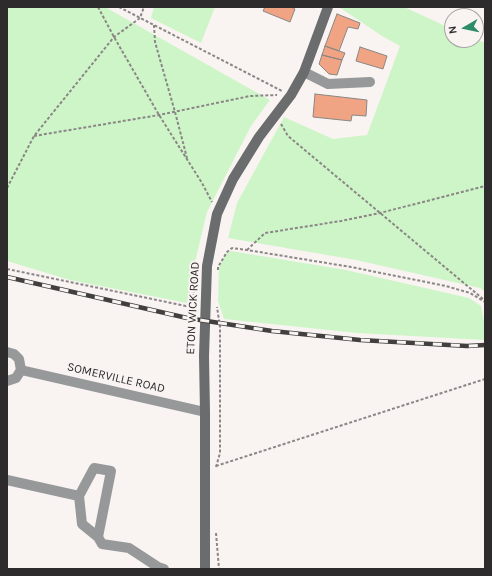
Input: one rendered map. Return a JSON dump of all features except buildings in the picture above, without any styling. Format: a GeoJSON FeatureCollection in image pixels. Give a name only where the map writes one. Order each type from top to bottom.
{"type":"FeatureCollection","features":[{"type":"Feature","properties":{"kind":"main road","name":"ETON WICK ROAD"},"geometry":{"type":"LineString","coordinates":[[205,569],[204,356],[206,266],[217,214],[233,179],[259,137],[291,95],[304,72],[328,7]]}},
{"type":"Feature","properties":{"kind":"street"},"geometry":{"type":"LineString","coordinates":[[304,72],[328,84],[370,82]]}},
{"type":"Feature","properties":{"kind":"street"},"geometry":{"type":"LineString","coordinates":[[7,352],[14,354],[19,359],[21,370],[16,378],[7,381]]}},
{"type":"Feature","properties":{"kind":"street","name":"SOMERVILLE ROAD"},"geometry":{"type":"LineString","coordinates":[[21,370],[205,412]]}},
{"type":"Feature","properties":{"kind":"street"},"geometry":{"type":"LineString","coordinates":[[98,538],[111,471],[94,468],[79,496],[82,524],[98,538],[102,544],[129,548],[158,568]]}},
{"type":"Feature","properties":{"kind":"street"},"geometry":{"type":"LineString","coordinates":[[7,480],[79,496]]}},
{"type":"Feature","properties":{"kind":"path"},"geometry":{"type":"LineString","coordinates":[[98,7],[159,116],[202,183],[214,206]]}},
{"type":"Feature","properties":{"kind":"path"},"geometry":{"type":"LineString","coordinates":[[119,7],[291,95]]}},
{"type":"Feature","properties":{"kind":"path"},"geometry":{"type":"LineString","coordinates":[[7,188],[34,136],[114,37],[140,18],[144,7]]}},
{"type":"Feature","properties":{"kind":"path"},"geometry":{"type":"LineString","coordinates":[[154,25],[155,42],[188,161]]}},
{"type":"Feature","properties":{"kind":"path"},"geometry":{"type":"LineString","coordinates":[[34,136],[159,116],[250,96],[291,95]]}},
{"type":"Feature","properties":{"kind":"path"},"geometry":{"type":"LineString","coordinates":[[276,114],[288,136],[485,302]]}},
{"type":"Feature","properties":{"kind":"path"},"geometry":{"type":"LineString","coordinates":[[247,250],[265,233],[342,221],[380,213],[485,186]]}},
{"type":"Feature","properties":{"kind":"path"},"geometry":{"type":"LineString","coordinates":[[218,274],[218,267],[227,252],[232,248],[351,267],[446,286],[470,293],[485,302]]}},
{"type":"Feature","properties":{"kind":"path"},"geometry":{"type":"LineString","coordinates":[[206,266],[218,267]]}},
{"type":"Feature","properties":{"kind":"path"},"geometry":{"type":"LineString","coordinates":[[7,269],[186,306],[192,301],[196,272]]}},
{"type":"Feature","properties":{"kind":"path"},"geometry":{"type":"LineString","coordinates":[[214,473],[220,453],[220,327],[215,300]]}},
{"type":"Feature","properties":{"kind":"path"},"geometry":{"type":"LineString","coordinates":[[216,466],[485,379]]}},
{"type":"Feature","properties":{"kind":"path"},"geometry":{"type":"LineString","coordinates":[[216,527],[218,569]]}},
{"type":"Feature","properties":{"kind":"green space"},"geometry":{"type":"Polygon","coordinates":[[[7,7],[105,7],[270,100],[251,126],[207,212],[187,303],[70,280],[7,261],[7,7]]]}},
{"type":"Feature","properties":{"kind":"green space"},"geometry":{"type":"Polygon","coordinates":[[[154,7],[215,7],[201,43],[151,18],[154,7]]]}},
{"type":"Feature","properties":{"kind":"green space"},"geometry":{"type":"Polygon","coordinates":[[[339,7],[404,7],[444,25],[444,48],[484,48],[485,43],[485,292],[480,288],[356,260],[228,238],[237,203],[284,117],[333,139],[367,135],[400,46],[382,36],[339,7]]]}},
{"type":"Feature","properties":{"kind":"green space"},"geometry":{"type":"Polygon","coordinates":[[[231,251],[346,270],[469,298],[481,306],[484,321],[485,340],[357,333],[224,319],[218,301],[219,267],[227,253],[231,251]]]}},
{"type":"Feature","properties":{"kind":"railway"},"geometry":{"type":"LineString","coordinates":[[7,277],[187,318],[272,331],[360,340],[467,346],[485,345]]}}]}
